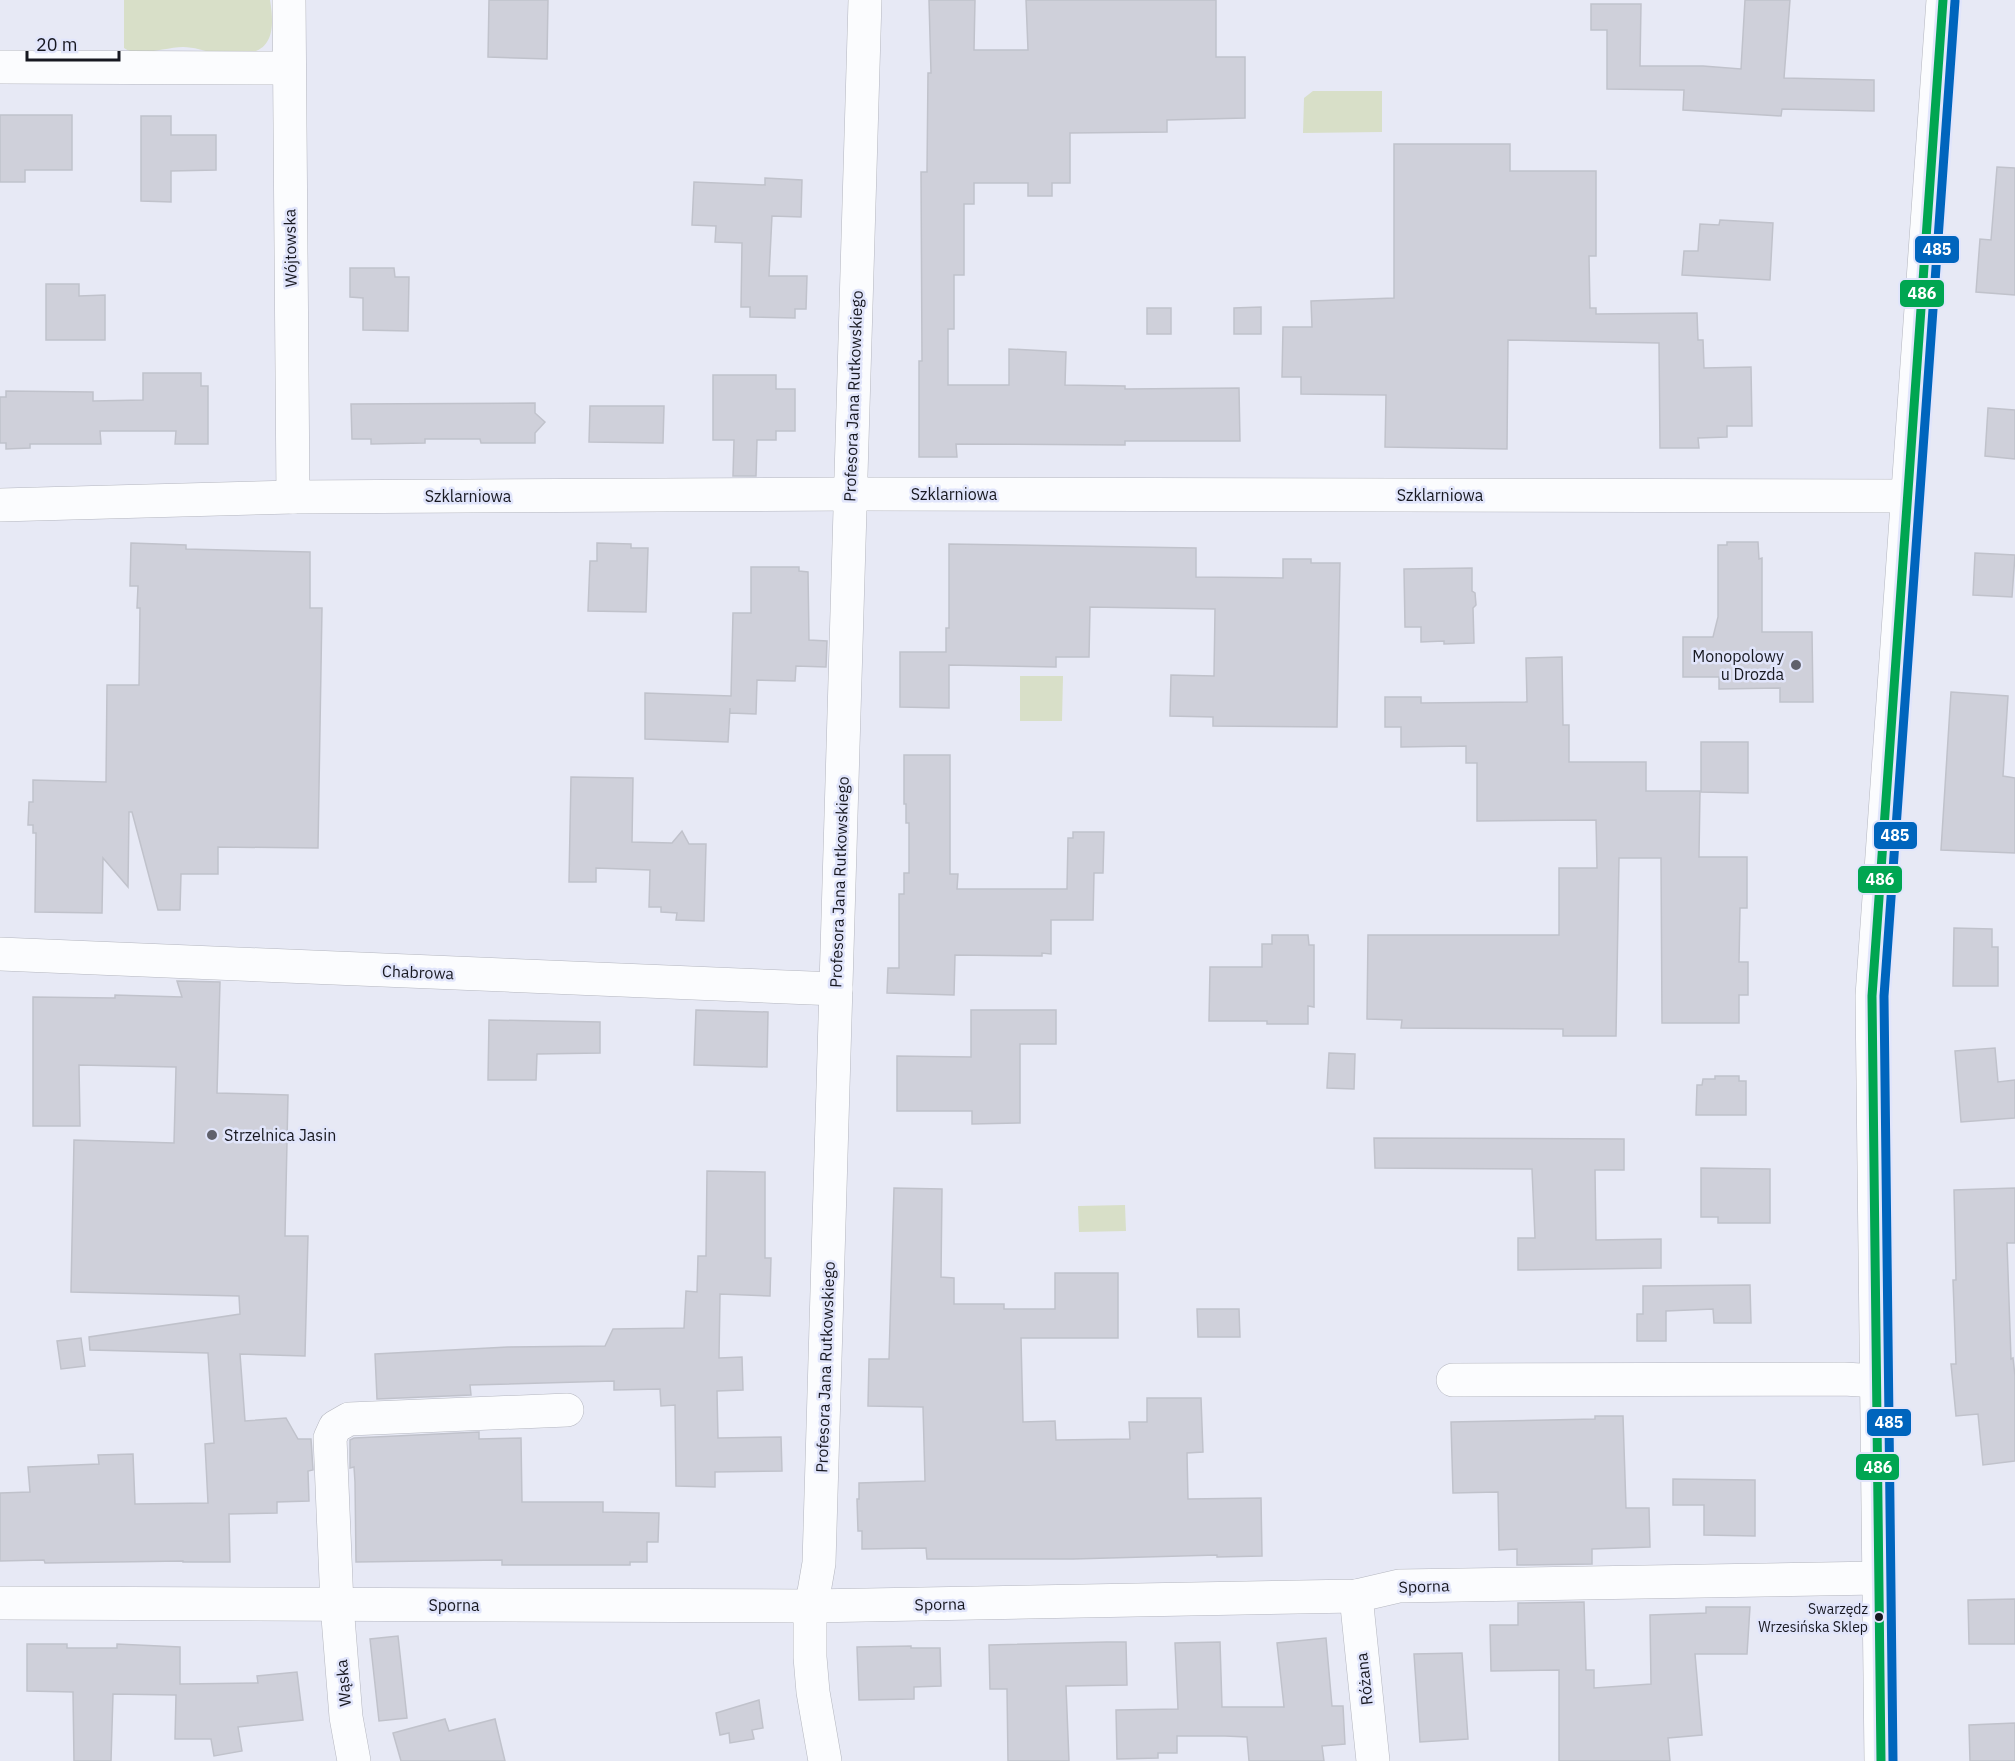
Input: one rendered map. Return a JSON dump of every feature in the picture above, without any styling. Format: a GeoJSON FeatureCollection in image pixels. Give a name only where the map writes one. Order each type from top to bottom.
{"type":"FeatureCollection","features":[{"type":"Feature","properties":{"kind":"street","name":"Wójtowska"},"geometry":{"type":"LineString","coordinates":[[289,0],[293,497]]}},
{"type":"Feature","properties":{"kind":"street","name":"Profesora Jana Rutkowskiego"},"geometry":{"type":"LineString","coordinates":[[825,1761],[811,1674],[809,1625],[811,1606],[818,1582],[820,1557],[865,0]]}},
{"type":"Feature","properties":{"kind":"street"},"geometry":{"type":"LineString","coordinates":[[1881,1761],[1872,996],[1943,0]]}},
{"type":"Feature","properties":{"kind":"street"},"geometry":{"type":"LineString","coordinates":[[0,67],[288,69]]}},
{"type":"Feature","properties":{"kind":"street","name":"Szklarniowa"},"geometry":{"type":"LineString","coordinates":[[0,506],[293,497],[850,494],[1908,496]]}},
{"type":"Feature","properties":{"kind":"street","name":"Chabrowa"},"geometry":{"type":"LineString","coordinates":[[0,954],[836,989]]}},
{"type":"Feature","properties":{"kind":"street"},"geometry":{"type":"LineString","coordinates":[[1453,1380],[1844,1379],[1876,1381]]}},
{"type":"Feature","properties":{"kind":"street","name":"Wąska"},"geometry":{"type":"LineString","coordinates":[[354,1761],[346,1717],[337,1605],[330,1438],[334,1427],[349,1419],[567,1410]]}},
{"type":"Feature","properties":{"kind":"street","name":"Sporna"},"geometry":{"type":"LineString","coordinates":[[0,1604],[811,1606],[1356,1596],[1399,1586],[1878,1578]]}},
{"type":"Feature","properties":{"kind":"street","name":"Różana"},"geometry":{"type":"LineString","coordinates":[[1356,1596],[1373,1761]]}},
{"type":"Feature","properties":{"kind":"green space"},"geometry":{"type":"Polygon","coordinates":[[[124,0],[270,0],[271,30],[266,44],[248,53],[217,53],[183,47],[144,52],[130,51],[124,48],[124,0]]]}},
{"type":"Feature","properties":{"kind":"green space"},"geometry":{"type":"Polygon","coordinates":[[[1313,91],[1382,91],[1382,132],[1303,133],[1304,98],[1313,91]]]}},
{"type":"Feature","properties":{"kind":"green space"},"geometry":{"type":"Polygon","coordinates":[[[1020,676],[1063,676],[1062,721],[1020,721],[1020,676]]]}},
{"type":"Feature","properties":{"kind":"green space"},"geometry":{"type":"Polygon","coordinates":[[[1125,1205],[1126,1231],[1079,1232],[1078,1206],[1125,1205]]]}},
{"type":"Feature","properties":{"kind":"building"},"geometry":{"type":"Polygon","coordinates":[[[489,0],[548,0],[547,59],[488,57],[489,0]]]}},
{"type":"Feature","properties":{"kind":"building"},"geometry":{"type":"Polygon","coordinates":[[[929,0],[975,0],[974,50],[1028,50],[1026,0],[1216,0],[1216,57],[1245,57],[1245,118],[1167,120],[1167,132],[1070,133],[1070,183],[1052,183],[1052,196],[1028,196],[1028,183],[974,183],[974,204],[964,204],[964,275],[954,275],[954,329],[948,329],[948,385],[1009,385],[1009,349],[1066,352],[1065,385],[1125,386],[1125,389],[1239,388],[1240,441],[1125,441],[1125,445],[956,444],[957,457],[919,457],[919,361],[922,361],[921,172],[927,172],[928,73],[931,73],[929,0]]]}},
{"type":"Feature","properties":{"kind":"building"},"geometry":{"type":"Polygon","coordinates":[[[1745,0],[1790,0],[1784,78],[1874,80],[1874,111],[1782,109],[1781,116],[1683,110],[1684,90],[1607,89],[1607,30],[1591,30],[1591,4],[1641,4],[1640,66],[1703,66],[1741,69],[1745,0]]]}},
{"type":"Feature","properties":{"kind":"building"},"geometry":{"type":"Polygon","coordinates":[[[0,115],[72,115],[72,170],[25,170],[25,182],[0,182],[0,115]]]}},
{"type":"Feature","properties":{"kind":"building"},"geometry":{"type":"Polygon","coordinates":[[[141,116],[171,116],[171,135],[216,135],[216,170],[171,171],[171,202],[141,201],[141,116]]]}},
{"type":"Feature","properties":{"kind":"building"},"geometry":{"type":"Polygon","coordinates":[[[1394,144],[1510,144],[1510,171],[1596,171],[1596,256],[1589,256],[1590,308],[1596,308],[1596,314],[1697,313],[1698,340],[1703,340],[1704,368],[1751,367],[1752,426],[1727,426],[1727,437],[1698,438],[1699,448],[1660,448],[1659,343],[1508,340],[1507,449],[1385,447],[1386,395],[1301,394],[1301,377],[1282,377],[1283,327],[1312,327],[1311,301],[1394,298],[1394,144]]]}},
{"type":"Feature","properties":{"kind":"building"},"geometry":{"type":"Polygon","coordinates":[[[1997,167],[2015,168],[2015,295],[1976,292],[1980,239],[1991,240],[1997,167]]]}},
{"type":"Feature","properties":{"kind":"building"},"geometry":{"type":"Polygon","coordinates":[[[765,178],[802,180],[801,217],[772,216],[769,276],[807,276],[806,309],[795,309],[795,318],[750,317],[750,307],[741,307],[742,243],[715,242],[716,226],[692,225],[694,182],[765,185],[765,178]]]}},
{"type":"Feature","properties":{"kind":"building"},"geometry":{"type":"Polygon","coordinates":[[[1720,220],[1773,223],[1770,280],[1682,275],[1684,251],[1698,251],[1700,224],[1719,225],[1720,220]]]}},
{"type":"Feature","properties":{"kind":"building"},"geometry":{"type":"Polygon","coordinates":[[[350,268],[394,268],[395,277],[409,277],[408,331],[363,330],[363,298],[350,297],[350,268]]]}},
{"type":"Feature","properties":{"kind":"building"},"geometry":{"type":"Polygon","coordinates":[[[46,284],[79,284],[79,296],[105,295],[105,340],[46,340],[46,284]]]}},
{"type":"Feature","properties":{"kind":"building"},"geometry":{"type":"Polygon","coordinates":[[[1261,307],[1261,334],[1234,334],[1234,308],[1261,307]]]}},
{"type":"Feature","properties":{"kind":"building"},"geometry":{"type":"Polygon","coordinates":[[[1147,308],[1171,308],[1171,334],[1147,334],[1147,308]]]}},
{"type":"Feature","properties":{"kind":"building"},"geometry":{"type":"Polygon","coordinates":[[[143,373],[201,373],[201,386],[208,386],[208,444],[175,444],[176,431],[100,431],[101,444],[30,444],[30,448],[6,449],[6,443],[0,443],[0,397],[6,397],[6,391],[93,392],[93,401],[143,400],[143,373]]]}},
{"type":"Feature","properties":{"kind":"building"},"geometry":{"type":"Polygon","coordinates":[[[713,375],[776,375],[776,389],[795,389],[795,431],[776,431],[776,440],[757,440],[756,476],[733,476],[734,440],[713,440],[713,375]]]}},
{"type":"Feature","properties":{"kind":"building"},"geometry":{"type":"Polygon","coordinates":[[[535,403],[535,413],[545,422],[535,433],[535,443],[481,443],[480,439],[425,439],[425,443],[371,444],[371,439],[352,439],[351,404],[535,403]]]}},
{"type":"Feature","properties":{"kind":"building"},"geometry":{"type":"Polygon","coordinates":[[[590,406],[664,406],[663,443],[589,442],[590,406]]]}},
{"type":"Feature","properties":{"kind":"building"},"geometry":{"type":"Polygon","coordinates":[[[1988,408],[2015,410],[2015,459],[1985,456],[1988,408]]]}},
{"type":"Feature","properties":{"kind":"building"},"geometry":{"type":"Polygon","coordinates":[[[1727,542],[1758,542],[1759,559],[1762,558],[1762,632],[1812,632],[1813,702],[1780,702],[1780,688],[1719,689],[1719,677],[1683,677],[1683,637],[1713,637],[1718,617],[1718,545],[1727,545],[1727,542]]]}},
{"type":"Feature","properties":{"kind":"building"},"geometry":{"type":"Polygon","coordinates":[[[131,543],[186,545],[186,549],[310,552],[310,608],[322,608],[318,848],[218,847],[218,874],[181,874],[180,910],[158,910],[132,812],[129,812],[128,887],[103,858],[102,913],[35,912],[36,833],[33,833],[33,825],[28,825],[29,802],[33,802],[33,780],[106,782],[107,685],[139,685],[140,608],[137,608],[138,586],[130,586],[131,543]]]}},
{"type":"Feature","properties":{"kind":"building"},"geometry":{"type":"Polygon","coordinates":[[[597,543],[631,544],[631,548],[648,548],[646,612],[588,611],[590,561],[597,561],[597,543]]]}},
{"type":"Feature","properties":{"kind":"building"},"geometry":{"type":"Polygon","coordinates":[[[949,544],[1196,548],[1196,577],[1283,578],[1283,559],[1311,559],[1311,563],[1340,563],[1337,727],[1213,726],[1213,717],[1170,716],[1171,675],[1214,676],[1215,609],[1090,607],[1089,657],[1056,657],[1056,667],[949,665],[949,708],[900,707],[900,652],[946,652],[946,628],[949,628],[949,544]]]}},
{"type":"Feature","properties":{"kind":"building"},"geometry":{"type":"Polygon","coordinates":[[[1975,553],[2015,555],[2012,597],[1973,595],[1975,553]]]}},
{"type":"Feature","properties":{"kind":"building"},"geometry":{"type":"Polygon","coordinates":[[[751,567],[799,567],[799,571],[808,572],[809,640],[827,641],[826,667],[796,666],[795,681],[757,680],[756,714],[730,713],[730,708],[728,742],[645,739],[645,693],[731,696],[733,613],[751,613],[751,567]]]}},
{"type":"Feature","properties":{"kind":"building"},"geometry":{"type":"Polygon","coordinates":[[[1472,568],[1472,591],[1475,593],[1476,605],[1473,608],[1474,643],[1421,642],[1421,627],[1405,627],[1404,569],[1472,568]]]}},
{"type":"Feature","properties":{"kind":"building"},"geometry":{"type":"Polygon","coordinates":[[[1562,657],[1563,725],[1569,725],[1569,762],[1646,762],[1646,791],[1700,791],[1699,857],[1747,857],[1747,908],[1740,908],[1739,962],[1748,962],[1748,995],[1739,995],[1739,1023],[1662,1023],[1661,858],[1619,858],[1616,1036],[1563,1036],[1563,1029],[1401,1028],[1402,1020],[1367,1019],[1368,935],[1559,935],[1559,868],[1597,868],[1596,820],[1477,821],[1477,763],[1466,763],[1466,746],[1401,747],[1401,727],[1385,727],[1385,697],[1421,697],[1421,703],[1527,702],[1526,658],[1562,657]]]}},
{"type":"Feature","properties":{"kind":"building"},"geometry":{"type":"Polygon","coordinates":[[[1951,692],[2008,696],[2003,776],[2015,778],[2015,853],[1941,850],[1951,692]]]}},
{"type":"Feature","properties":{"kind":"building"},"geometry":{"type":"Polygon","coordinates":[[[1701,742],[1748,742],[1748,793],[1701,792],[1701,742]]]}},
{"type":"Feature","properties":{"kind":"building"},"geometry":{"type":"Polygon","coordinates":[[[904,755],[950,755],[950,874],[958,874],[957,889],[1067,889],[1068,838],[1073,838],[1073,832],[1104,832],[1103,873],[1094,873],[1093,920],[1051,920],[1051,954],[1042,953],[1042,956],[955,955],[954,995],[887,993],[888,968],[899,968],[899,894],[904,894],[904,873],[909,873],[909,823],[906,823],[906,804],[904,804],[904,755]]]}},
{"type":"Feature","properties":{"kind":"building"},"geometry":{"type":"Polygon","coordinates":[[[571,777],[633,778],[632,842],[672,843],[682,831],[689,844],[706,844],[704,921],[676,920],[677,913],[661,912],[661,907],[649,907],[650,870],[596,868],[596,882],[569,882],[571,777]]]}},
{"type":"Feature","properties":{"kind":"building"},"geometry":{"type":"Polygon","coordinates":[[[1954,928],[1992,929],[1992,947],[1998,947],[1998,986],[1953,986],[1954,928]]]}},
{"type":"Feature","properties":{"kind":"building"},"geometry":{"type":"Polygon","coordinates":[[[1272,935],[1308,935],[1309,945],[1314,945],[1314,1007],[1308,1006],[1308,1024],[1209,1021],[1210,967],[1262,967],[1262,944],[1272,944],[1272,935]]]}},
{"type":"Feature","properties":{"kind":"building"},"geometry":{"type":"Polygon","coordinates":[[[177,981],[220,982],[217,1093],[288,1095],[285,1236],[308,1236],[305,1356],[240,1354],[245,1421],[286,1418],[298,1439],[311,1439],[313,1470],[308,1471],[309,1501],[277,1502],[277,1513],[229,1514],[230,1562],[45,1563],[44,1560],[0,1561],[0,1493],[30,1492],[28,1467],[99,1464],[98,1455],[133,1454],[135,1504],[208,1503],[205,1444],[214,1443],[208,1353],[90,1350],[89,1337],[240,1314],[239,1296],[71,1292],[74,1140],[174,1143],[176,1067],[79,1065],[80,1126],[33,1126],[33,997],[115,998],[115,995],[182,997],[177,981]]]}},
{"type":"Feature","properties":{"kind":"building"},"geometry":{"type":"Polygon","coordinates":[[[696,1010],[768,1012],[767,1067],[694,1065],[696,1010]]]}},
{"type":"Feature","properties":{"kind":"building"},"geometry":{"type":"Polygon","coordinates":[[[971,1010],[1056,1010],[1056,1044],[1020,1044],[1020,1123],[972,1124],[972,1111],[897,1111],[897,1056],[971,1057],[971,1010]]]}},
{"type":"Feature","properties":{"kind":"building"},"geometry":{"type":"Polygon","coordinates":[[[489,1020],[600,1022],[600,1053],[537,1054],[536,1080],[488,1080],[489,1020]]]}},
{"type":"Feature","properties":{"kind":"building"},"geometry":{"type":"Polygon","coordinates":[[[1995,1048],[1998,1082],[2015,1080],[2015,1118],[1961,1122],[1955,1051],[1995,1048]]]}},
{"type":"Feature","properties":{"kind":"building"},"geometry":{"type":"Polygon","coordinates":[[[1329,1053],[1355,1054],[1354,1089],[1327,1088],[1329,1053]]]}},
{"type":"Feature","properties":{"kind":"building"},"geometry":{"type":"Polygon","coordinates":[[[1715,1076],[1739,1076],[1739,1081],[1746,1081],[1746,1115],[1696,1115],[1697,1085],[1702,1085],[1703,1079],[1715,1079],[1715,1076]]]}},
{"type":"Feature","properties":{"kind":"building"},"geometry":{"type":"Polygon","coordinates":[[[1374,1138],[1624,1139],[1624,1170],[1595,1170],[1596,1240],[1661,1239],[1661,1268],[1518,1270],[1518,1238],[1535,1238],[1532,1169],[1375,1168],[1374,1138]]]}},
{"type":"Feature","properties":{"kind":"building"},"geometry":{"type":"Polygon","coordinates":[[[1701,1168],[1770,1169],[1770,1223],[1718,1223],[1718,1217],[1701,1217],[1701,1168]]]}},
{"type":"Feature","properties":{"kind":"building"},"geometry":{"type":"Polygon","coordinates":[[[707,1171],[765,1172],[765,1258],[771,1258],[770,1296],[720,1294],[719,1358],[742,1357],[743,1390],[717,1391],[718,1438],[781,1437],[782,1471],[715,1472],[715,1487],[676,1486],[675,1405],[661,1406],[660,1389],[614,1390],[614,1381],[470,1385],[471,1395],[377,1399],[375,1354],[508,1347],[605,1346],[613,1329],[684,1328],[686,1291],[697,1292],[698,1256],[706,1256],[707,1171]]]}},
{"type":"Feature","properties":{"kind":"building"},"geometry":{"type":"Polygon","coordinates":[[[894,1188],[942,1189],[941,1277],[954,1278],[954,1304],[1004,1304],[1004,1309],[1055,1309],[1055,1273],[1118,1273],[1118,1338],[1021,1338],[1023,1422],[1055,1421],[1056,1440],[1130,1439],[1129,1422],[1147,1422],[1147,1398],[1201,1398],[1203,1452],[1187,1453],[1188,1499],[1261,1498],[1262,1556],[927,1559],[926,1548],[862,1549],[862,1531],[858,1531],[859,1483],[925,1481],[923,1407],[868,1406],[869,1359],[889,1359],[894,1188]]]}},
{"type":"Feature","properties":{"kind":"building"},"geometry":{"type":"Polygon","coordinates":[[[2015,1188],[2015,1243],[2007,1243],[2011,1359],[2013,1358],[2015,1376],[2015,1461],[1983,1465],[1978,1414],[1956,1416],[1951,1364],[1956,1364],[1953,1280],[1956,1280],[1954,1190],[2015,1188]]]}},
{"type":"Feature","properties":{"kind":"building"},"geometry":{"type":"Polygon","coordinates":[[[1750,1285],[1751,1323],[1714,1323],[1713,1309],[1666,1311],[1666,1341],[1637,1341],[1637,1314],[1643,1314],[1643,1286],[1750,1285]]]}},
{"type":"Feature","properties":{"kind":"building"},"geometry":{"type":"Polygon","coordinates":[[[1197,1309],[1239,1309],[1240,1337],[1198,1337],[1197,1309]]]}},
{"type":"Feature","properties":{"kind":"building"},"geometry":{"type":"Polygon","coordinates":[[[81,1338],[85,1366],[61,1369],[57,1341],[81,1338]]]}},
{"type":"Feature","properties":{"kind":"building"},"geometry":{"type":"Polygon","coordinates":[[[1595,1416],[1623,1416],[1626,1508],[1649,1508],[1650,1547],[1592,1549],[1592,1564],[1517,1565],[1517,1549],[1499,1550],[1498,1492],[1453,1493],[1451,1422],[1595,1419],[1595,1416]]]}},
{"type":"Feature","properties":{"kind":"building"},"geometry":{"type":"Polygon","coordinates":[[[479,1432],[479,1439],[521,1438],[522,1502],[603,1502],[603,1512],[659,1513],[658,1542],[647,1542],[647,1562],[630,1562],[630,1565],[502,1565],[502,1560],[356,1562],[355,1482],[354,1467],[350,1468],[350,1440],[479,1432]]]}},
{"type":"Feature","properties":{"kind":"building"},"geometry":{"type":"Polygon","coordinates":[[[1673,1479],[1755,1480],[1755,1536],[1704,1535],[1704,1505],[1673,1505],[1673,1479]]]}},
{"type":"Feature","properties":{"kind":"building"},"geometry":{"type":"Polygon","coordinates":[[[2015,1599],[2015,1644],[1969,1644],[1968,1600],[2015,1599]]]}},
{"type":"Feature","properties":{"kind":"building"},"geometry":{"type":"Polygon","coordinates":[[[1584,1602],[1586,1670],[1594,1670],[1594,1688],[1651,1684],[1650,1615],[1706,1613],[1706,1607],[1750,1607],[1747,1654],[1695,1654],[1702,1735],[1668,1738],[1670,1761],[1559,1761],[1559,1670],[1491,1671],[1490,1625],[1518,1625],[1518,1603],[1584,1602]]]}},
{"type":"Feature","properties":{"kind":"building"},"geometry":{"type":"Polygon","coordinates":[[[398,1636],[407,1718],[379,1721],[370,1639],[398,1636]]]}},
{"type":"Feature","properties":{"kind":"building"},"geometry":{"type":"Polygon","coordinates":[[[1326,1638],[1332,1706],[1343,1706],[1345,1744],[1322,1746],[1324,1761],[1249,1761],[1247,1737],[1225,1736],[1177,1736],[1177,1753],[1158,1753],[1158,1758],[1117,1759],[1116,1710],[1178,1709],[1175,1643],[1220,1642],[1222,1707],[1284,1707],[1277,1643],[1326,1638]]]}},
{"type":"Feature","properties":{"kind":"building"},"geometry":{"type":"Polygon","coordinates":[[[1126,1642],[1127,1685],[1066,1686],[1069,1761],[1008,1761],[1007,1689],[990,1689],[989,1645],[1126,1642]]]}},
{"type":"Feature","properties":{"kind":"building"},"geometry":{"type":"Polygon","coordinates":[[[27,1644],[67,1644],[67,1648],[117,1648],[117,1644],[180,1647],[180,1684],[258,1683],[257,1676],[297,1672],[303,1720],[238,1727],[242,1751],[214,1756],[211,1739],[175,1739],[176,1695],[113,1694],[111,1761],[74,1761],[73,1692],[27,1691],[27,1644]]]}},
{"type":"Feature","properties":{"kind":"building"},"geometry":{"type":"Polygon","coordinates":[[[911,1646],[911,1648],[940,1648],[941,1686],[914,1687],[914,1699],[859,1700],[857,1647],[911,1646]]]}},
{"type":"Feature","properties":{"kind":"building"},"geometry":{"type":"Polygon","coordinates":[[[1462,1653],[1468,1739],[1420,1742],[1414,1654],[1462,1653]]]}},
{"type":"Feature","properties":{"kind":"building"},"geometry":{"type":"Polygon","coordinates":[[[759,1700],[763,1728],[752,1730],[754,1739],[730,1743],[729,1733],[720,1735],[716,1713],[759,1700]]]}},
{"type":"Feature","properties":{"kind":"building"},"geometry":{"type":"Polygon","coordinates":[[[445,1719],[449,1731],[495,1719],[505,1761],[401,1761],[393,1733],[445,1719]]]}},
{"type":"Feature","properties":{"kind":"building"},"geometry":{"type":"Polygon","coordinates":[[[2015,1723],[2015,1761],[1970,1761],[1969,1725],[2015,1723]]]}},
{"type":"Feature","properties":{"kind":"transit line","name":"486"},"geometry":{"type":"LineString","coordinates":[[1881,1761],[1872,996],[1943,0]]}},
{"type":"Feature","properties":{"kind":"transit line","name":"485"},"geometry":{"type":"LineString","coordinates":[[1893,1761],[1884,996],[1955,1]]}},
{"type":"Feature","properties":{"kind":"place","name":"Monopolowy u Drozda"},"geometry":{"type":"Point","coordinates":[1796,665]}},
{"type":"Feature","properties":{"kind":"place","name":"Strzelnica Jasin"},"geometry":{"type":"Point","coordinates":[212,1135]}},
{"type":"Feature","properties":{"kind":"place","name":"Swarzędz Wrzesińska Sklep"},"geometry":{"type":"Point","coordinates":[1879,1617]}}]}
